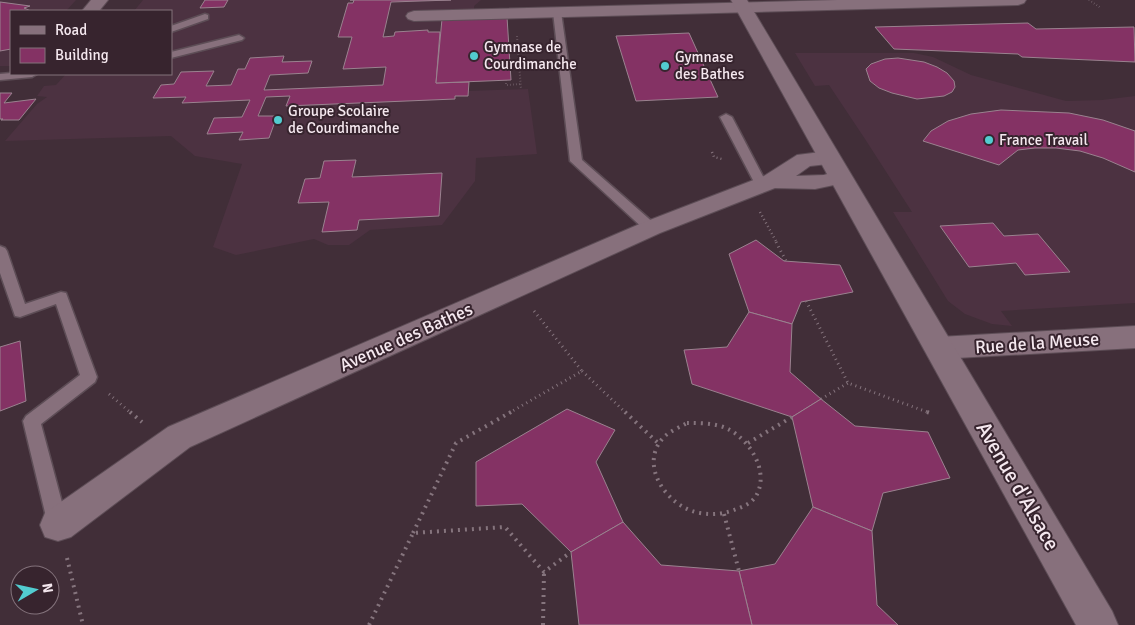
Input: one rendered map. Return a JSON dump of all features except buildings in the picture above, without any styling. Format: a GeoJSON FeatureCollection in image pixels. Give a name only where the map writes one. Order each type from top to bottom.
{"type":"FeatureCollection","features":[{"type":"Feature","properties":{"kind":"street"},"geometry":{"type":"LineString","coordinates":[[91,10],[100,0]]}},
{"type":"Feature","properties":{"kind":"street"},"geometry":{"type":"LineString","coordinates":[[414,16],[557,12],[741,3],[1018,0]]}},
{"type":"Feature","properties":{"kind":"street","name":"Avenue d'Alsace"},"geometry":{"type":"LineString","coordinates":[[741,3],[805,116],[807,134],[830,168],[938,348],[1098,625]]}},
{"type":"Feature","properties":{"kind":"street","name":"Avenue des Bathes"},"geometry":{"type":"LineString","coordinates":[[58,525],[178,437],[651,228],[764,191],[816,182],[830,168]]}},
{"type":"Feature","properties":{"kind":"street","name":"Rue de la Meuse"},"geometry":{"type":"LineString","coordinates":[[938,348],[977,348],[1135,337]]}},
{"type":"Feature","properties":{"kind":"lane"},"geometry":{"type":"LineString","coordinates":[[557,12],[576,161],[651,228]]}},
{"type":"Feature","properties":{"kind":"lane"},"geometry":{"type":"LineString","coordinates":[[172,29],[205,17]]}},
{"type":"Feature","properties":{"kind":"lane"},"geometry":{"type":"LineString","coordinates":[[172,54],[240,38]]}},
{"type":"Feature","properties":{"kind":"lane"},"geometry":{"type":"LineString","coordinates":[[0,77],[23,75]]}},
{"type":"Feature","properties":{"kind":"lane"},"geometry":{"type":"LineString","coordinates":[[726,117],[764,191]]}},
{"type":"Feature","properties":{"kind":"lane"},"geometry":{"type":"LineString","coordinates":[[0,250],[20,312],[61,297],[89,377],[32,421],[58,525]]}},
{"type":"Feature","properties":{"kind":"path"},"geometry":{"type":"LineString","coordinates":[[1089,0],[1101,8]]}},
{"type":"Feature","properties":{"kind":"path"},"geometry":{"type":"LineString","coordinates":[[516,13],[521,89]]}},
{"type":"Feature","properties":{"kind":"path"},"geometry":{"type":"LineString","coordinates":[[506,80],[506,85],[521,84]]}},
{"type":"Feature","properties":{"kind":"path"},"geometry":{"type":"LineString","coordinates":[[764,191],[786,261]]}},
{"type":"Feature","properties":{"kind":"path"},"geometry":{"type":"LineString","coordinates":[[516,288],[582,371],[658,443]]}},
{"type":"Feature","properties":{"kind":"path"},"geometry":{"type":"LineString","coordinates":[[806,301],[848,383],[933,414]]}},
{"type":"Feature","properties":{"kind":"path"},"geometry":{"type":"LineString","coordinates":[[369,625],[456,444],[582,371]]}},
{"type":"Feature","properties":{"kind":"path"},"geometry":{"type":"LineString","coordinates":[[89,377],[168,445]]}},
{"type":"Feature","properties":{"kind":"path"},"geometry":{"type":"LineString","coordinates":[[821,399],[848,383]]}},
{"type":"Feature","properties":{"kind":"path"},"geometry":{"type":"LineString","coordinates":[[748,443],[792,417]]}},
{"type":"Feature","properties":{"kind":"path"},"geometry":{"type":"LineString","coordinates":[[711,423],[729,429],[748,443],[757,458],[760,474],[758,491],[748,504],[733,513],[714,516],[695,513],[669,498],[658,484],[654,473],[653,457],[658,443],[672,429],[687,424],[711,423]]}},
{"type":"Feature","properties":{"kind":"path"},"geometry":{"type":"LineString","coordinates":[[724,514],[739,571]]}},
{"type":"Feature","properties":{"kind":"path"},"geometry":{"type":"LineString","coordinates":[[58,525],[83,625]]}},
{"type":"Feature","properties":{"kind":"path"},"geometry":{"type":"LineString","coordinates":[[413,533],[505,527],[544,572],[543,625]]}},
{"type":"Feature","properties":{"kind":"path"},"geometry":{"type":"LineString","coordinates":[[544,572],[571,552]]}},
{"type":"Feature","properties":{"kind":"shaded area"},"geometry":{"type":"Polygon","coordinates":[[[0,0],[76,0],[67,10],[10,10],[10,66],[0,66],[0,0]]]}},
{"type":"Feature","properties":{"kind":"shaded area","name":"Groupe Scolaire de Courdimanche"},"geometry":{"type":"Polygon","coordinates":[[[143,0],[481,0],[474,6],[474,18],[507,17],[511,80],[469,82],[468,91],[528,89],[537,154],[476,158],[475,181],[442,225],[370,230],[349,245],[328,245],[314,239],[236,255],[213,247],[242,164],[195,156],[171,136],[5,141],[37,104],[47,97],[37,96],[44,86],[56,85],[65,75],[172,75],[172,10],[135,10],[143,0]]]}},
{"type":"Feature","properties":{"kind":"shaded area"},"geometry":{"type":"Polygon","coordinates":[[[795,53],[914,53],[933,57],[971,75],[1066,101],[1102,100],[1135,96],[1135,303],[1001,311],[1012,326],[992,324],[965,314],[948,301],[893,212],[912,212],[865,139],[829,85],[815,86],[795,53]]]}},
{"type":"Feature","properties":{"kind":"place","name":"Gymnase de Courdimanche"},"geometry":{"type":"Point","coordinates":[474,56]}},
{"type":"Feature","properties":{"kind":"place","name":"Gymnase des Bathes"},"geometry":{"type":"Point","coordinates":[665,66]}},
{"type":"Feature","properties":{"kind":"place","name":"Groupe Scolaire de Courdimanche"},"geometry":{"type":"Point","coordinates":[278,120]}},
{"type":"Feature","properties":{"kind":"place","name":"France Travail"},"geometry":{"type":"Point","coordinates":[989,140]}}]}
